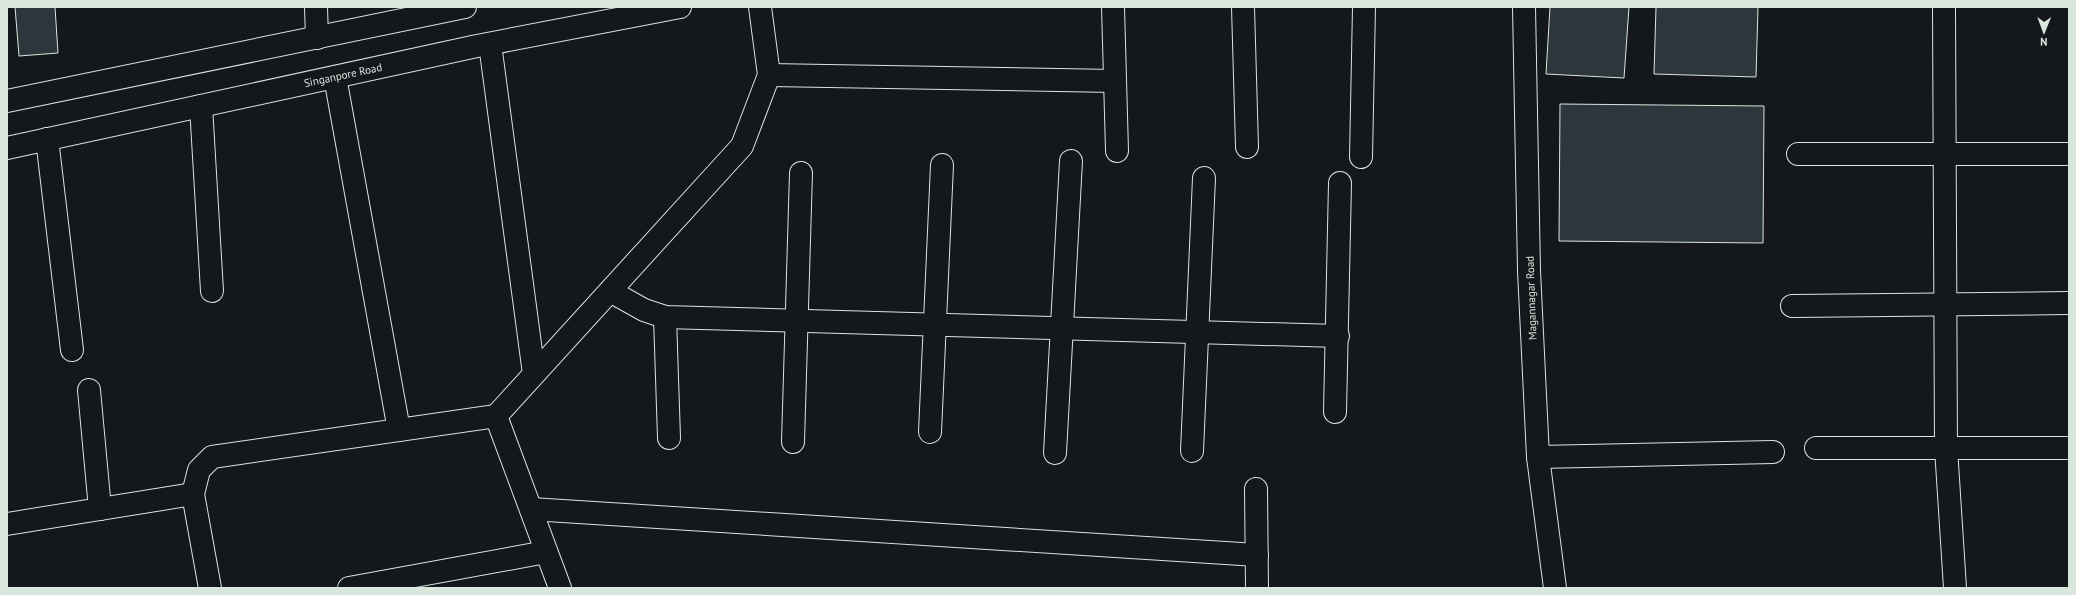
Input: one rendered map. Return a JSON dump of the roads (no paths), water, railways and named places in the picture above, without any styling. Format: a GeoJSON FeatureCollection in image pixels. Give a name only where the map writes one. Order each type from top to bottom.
{"type":"FeatureCollection","features":[{"type":"Feature","properties":{"kind":"street"},"geometry":{"type":"LineString","coordinates":[[316,7],[316,38]]}},
{"type":"Feature","properties":{"kind":"street"},"geometry":{"type":"LineString","coordinates":[[7,101],[465,7]]}},
{"type":"Feature","properties":{"kind":"street","name":"Singanpore Road"},"geometry":{"type":"LineString","coordinates":[[7,148],[490,44],[680,7]]}},
{"type":"Feature","properties":{"kind":"street"},"geometry":{"type":"LineString","coordinates":[[210,588],[193,494],[199,470],[212,457],[496,416],[742,146],[769,75],[760,7]]}},
{"type":"Feature","properties":{"kind":"street"},"geometry":{"type":"LineString","coordinates":[[1113,7],[1117,151]]}},
{"type":"Feature","properties":{"kind":"street"},"geometry":{"type":"LineString","coordinates":[[1243,7],[1247,147]]}},
{"type":"Feature","properties":{"kind":"street"},"geometry":{"type":"LineString","coordinates":[[1361,157],[1364,7]]}},
{"type":"Feature","properties":{"kind":"street","name":"Magannagar Road"},"geometry":{"type":"LineString","coordinates":[[1524,7],[1529,271],[1538,457],[1555,588]]}},
{"type":"Feature","properties":{"kind":"street"},"geometry":{"type":"LineString","coordinates":[[1944,7],[1946,448],[1955,588]]}},
{"type":"Feature","properties":{"kind":"street"},"geometry":{"type":"LineString","coordinates":[[490,44],[534,374]]}},
{"type":"Feature","properties":{"kind":"street"},"geometry":{"type":"LineString","coordinates":[[769,75],[1115,81]]}},
{"type":"Feature","properties":{"kind":"street"},"geometry":{"type":"LineString","coordinates":[[335,77],[400,430]]}},
{"type":"Feature","properties":{"kind":"street"},"geometry":{"type":"LineString","coordinates":[[201,106],[212,291]]}},
{"type":"Feature","properties":{"kind":"street"},"geometry":{"type":"LineString","coordinates":[[47,139],[72,350]]}},
{"type":"Feature","properties":{"kind":"street"},"geometry":{"type":"LineString","coordinates":[[1798,154],[2069,154]]}},
{"type":"Feature","properties":{"kind":"street"},"geometry":{"type":"LineString","coordinates":[[1055,452],[1071,161]]}},
{"type":"Feature","properties":{"kind":"street"},"geometry":{"type":"LineString","coordinates":[[930,432],[942,165]]}},
{"type":"Feature","properties":{"kind":"street"},"geometry":{"type":"LineString","coordinates":[[792,442],[801,173]]}},
{"type":"Feature","properties":{"kind":"street"},"geometry":{"type":"LineString","coordinates":[[1192,451],[1204,178]]}},
{"type":"Feature","properties":{"kind":"street"},"geometry":{"type":"LineString","coordinates":[[1335,412],[1338,336],[1340,183]]}},
{"type":"Feature","properties":{"kind":"street"},"geometry":{"type":"LineString","coordinates":[[610,291],[644,310],[666,317],[1338,336]]}},
{"type":"Feature","properties":{"kind":"street"},"geometry":{"type":"LineString","coordinates":[[1792,306],[2069,303]]}},
{"type":"Feature","properties":{"kind":"street"},"geometry":{"type":"LineString","coordinates":[[666,317],[669,438]]}},
{"type":"Feature","properties":{"kind":"street"},"geometry":{"type":"LineString","coordinates":[[89,390],[100,509]]}},
{"type":"Feature","properties":{"kind":"street"},"geometry":{"type":"LineString","coordinates":[[496,416],[560,588]]}},
{"type":"Feature","properties":{"kind":"street"},"geometry":{"type":"LineString","coordinates":[[1816,448],[2069,448]]}},
{"type":"Feature","properties":{"kind":"street"},"geometry":{"type":"LineString","coordinates":[[1538,457],[1773,452]]}},
{"type":"Feature","properties":{"kind":"street"},"geometry":{"type":"LineString","coordinates":[[1256,489],[1257,588]]}},
{"type":"Feature","properties":{"kind":"street"},"geometry":{"type":"LineString","coordinates":[[7,524],[193,494]]}},
{"type":"Feature","properties":{"kind":"street"},"geometry":{"type":"LineString","coordinates":[[531,509],[1257,555]]}},
{"type":"Feature","properties":{"kind":"street"},"geometry":{"type":"LineString","coordinates":[[349,588],[546,552]]}}]}
